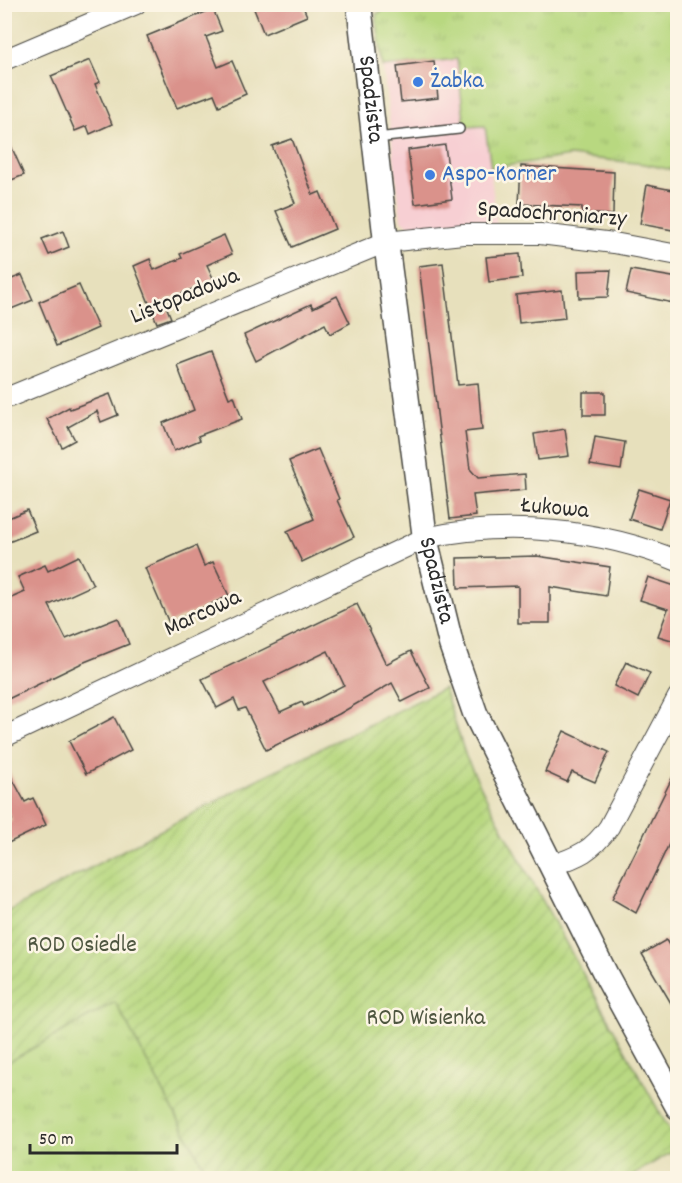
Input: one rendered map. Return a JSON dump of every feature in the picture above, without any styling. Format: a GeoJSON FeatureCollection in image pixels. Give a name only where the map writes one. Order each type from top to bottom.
{"type":"FeatureCollection","features":[{"type":"Feature","properties":{"kind":"street"},"geometry":{"type":"LineString","coordinates":[[4,60],[136,4]]}},
{"type":"Feature","properties":{"kind":"street","name":"Spadzista"},"geometry":{"type":"LineString","coordinates":[[359,4],[386,242],[424,538],[451,644],[475,713],[550,866],[677,1106]]}},
{"type":"Feature","properties":{"kind":"street","name":"Spadochroniarzy"},"geometry":{"type":"LineString","coordinates":[[386,242],[463,234],[540,234],[678,255]]}},
{"type":"Feature","properties":{"kind":"street","name":"Listopadowa"},"geometry":{"type":"LineString","coordinates":[[4,399],[386,242]]}},
{"type":"Feature","properties":{"kind":"street","name":"Łukowa"},"geometry":{"type":"LineString","coordinates":[[424,538],[477,531],[529,530],[579,534],[655,552],[678,561]]}},
{"type":"Feature","properties":{"kind":"street","name":"Marcowa"},"geometry":{"type":"LineString","coordinates":[[4,737],[424,538]]}},
{"type":"Feature","properties":{"kind":"street"},"geometry":{"type":"LineString","coordinates":[[550,866],[573,859],[595,846],[609,827],[678,697]]}},
{"type":"Feature","properties":{"kind":"lane"},"geometry":{"type":"LineString","coordinates":[[374,138],[459,129]]}},
{"type":"Feature","properties":{"kind":"shaded area"},"geometry":{"type":"Polygon","coordinates":[[[457,59],[465,127],[485,125],[497,225],[415,229],[401,220],[383,67],[457,59]]]}},
{"type":"Feature","properties":{"kind":"green space"},"geometry":{"type":"Polygon","coordinates":[[[396,4],[677,5],[677,171],[645,164],[570,156],[491,168],[485,126],[465,127],[457,59],[383,67],[376,14],[396,4]]]}},
{"type":"Feature","properties":{"kind":"green space","name":"ROD Wisienka"},"geometry":{"type":"Polygon","coordinates":[[[444,688],[466,757],[492,809],[677,1144],[677,1149],[627,1178],[210,1178],[115,1002],[5,1064],[5,913],[254,781],[444,688]]]}},
{"type":"Feature","properties":{"kind":"green space"},"geometry":{"type":"Polygon","coordinates":[[[115,1001],[210,1178],[5,1178],[4,1064],[115,1001]]]}},
{"type":"Feature","properties":{"kind":"building"},"geometry":{"type":"Polygon","coordinates":[[[252,4],[302,4],[307,16],[264,34],[252,4]]]}},
{"type":"Feature","properties":{"kind":"building"},"geometry":{"type":"Polygon","coordinates":[[[213,9],[222,31],[206,37],[218,67],[232,61],[246,94],[219,106],[214,94],[177,108],[147,36],[213,9]]]}},
{"type":"Feature","properties":{"kind":"building"},"geometry":{"type":"Polygon","coordinates":[[[90,60],[100,82],[95,84],[112,124],[90,134],[87,126],[75,131],[51,76],[90,60]]]}},
{"type":"Feature","properties":{"kind":"building","name":"Żabka"},"geometry":{"type":"Polygon","coordinates":[[[434,61],[438,98],[401,102],[397,66],[434,61]]]}},
{"type":"Feature","properties":{"kind":"building"},"geometry":{"type":"Polygon","coordinates":[[[4,130],[24,175],[4,183],[4,130]]]}},
{"type":"Feature","properties":{"kind":"building"},"geometry":{"type":"Polygon","coordinates":[[[292,139],[313,195],[320,192],[335,229],[292,247],[276,211],[295,203],[272,146],[292,139]]]}},
{"type":"Feature","properties":{"kind":"building","name":"Aspo-Korner"},"geometry":{"type":"Polygon","coordinates":[[[445,145],[452,199],[415,204],[408,150],[445,145]]]}},
{"type":"Feature","properties":{"kind":"building"},"geometry":{"type":"Polygon","coordinates":[[[521,166],[614,172],[613,215],[582,213],[582,207],[519,204],[521,166]]]}},
{"type":"Feature","properties":{"kind":"building"},"geometry":{"type":"Polygon","coordinates":[[[647,185],[678,191],[678,231],[640,224],[647,185]]]}},
{"type":"Feature","properties":{"kind":"building"},"geometry":{"type":"Polygon","coordinates":[[[63,231],[69,247],[49,255],[42,239],[63,231]]]}},
{"type":"Feature","properties":{"kind":"building"},"geometry":{"type":"Polygon","coordinates":[[[224,235],[232,254],[207,265],[214,280],[164,301],[171,318],[157,323],[134,266],[150,259],[154,270],[182,258],[180,254],[224,235]]]}},
{"type":"Feature","properties":{"kind":"building"},"geometry":{"type":"Polygon","coordinates":[[[520,254],[522,278],[489,282],[486,257],[520,254]]]}},
{"type":"Feature","properties":{"kind":"building"},"geometry":{"type":"Polygon","coordinates":[[[443,263],[458,385],[478,383],[482,430],[465,432],[470,469],[478,478],[525,474],[526,490],[473,495],[476,516],[450,519],[419,266],[443,263]]]}},
{"type":"Feature","properties":{"kind":"building"},"geometry":{"type":"Polygon","coordinates":[[[611,270],[608,297],[579,298],[578,271],[611,270]]]}},
{"type":"Feature","properties":{"kind":"building"},"geometry":{"type":"Polygon","coordinates":[[[631,270],[678,278],[678,304],[626,293],[631,270]]]}},
{"type":"Feature","properties":{"kind":"building"},"geometry":{"type":"Polygon","coordinates":[[[22,275],[33,300],[4,312],[4,282],[22,275]]]}},
{"type":"Feature","properties":{"kind":"building"},"geometry":{"type":"Polygon","coordinates":[[[79,285],[98,328],[57,346],[39,302],[79,285]]]}},
{"type":"Feature","properties":{"kind":"building"},"geometry":{"type":"Polygon","coordinates":[[[562,290],[565,318],[519,323],[516,295],[562,290]]]}},
{"type":"Feature","properties":{"kind":"building"},"geometry":{"type":"Polygon","coordinates":[[[337,296],[350,323],[330,334],[325,324],[256,361],[244,335],[311,304],[313,308],[337,296]]]}},
{"type":"Feature","properties":{"kind":"building"},"geometry":{"type":"Polygon","coordinates":[[[211,352],[229,398],[234,396],[242,419],[198,436],[200,440],[174,451],[163,423],[194,410],[177,365],[211,352]]]}},
{"type":"Feature","properties":{"kind":"building"},"geometry":{"type":"Polygon","coordinates":[[[583,392],[605,392],[605,415],[583,415],[583,392]]]}},
{"type":"Feature","properties":{"kind":"building"},"geometry":{"type":"Polygon","coordinates":[[[110,394],[118,415],[101,422],[97,411],[68,427],[75,440],[62,447],[47,419],[69,407],[70,409],[110,394]]]}},
{"type":"Feature","properties":{"kind":"building"},"geometry":{"type":"Polygon","coordinates":[[[565,429],[569,456],[538,460],[534,434],[565,429]]]}},
{"type":"Feature","properties":{"kind":"building"},"geometry":{"type":"Polygon","coordinates":[[[595,437],[625,442],[621,470],[590,465],[595,437]]]}},
{"type":"Feature","properties":{"kind":"building"},"geometry":{"type":"Polygon","coordinates":[[[318,449],[354,537],[302,562],[287,531],[314,519],[289,461],[318,449]]]}},
{"type":"Feature","properties":{"kind":"building"},"geometry":{"type":"Polygon","coordinates":[[[639,489],[670,499],[660,529],[629,519],[639,489]]]}},
{"type":"Feature","properties":{"kind":"building"},"geometry":{"type":"Polygon","coordinates":[[[27,510],[36,531],[4,544],[4,520],[27,510]]]}},
{"type":"Feature","properties":{"kind":"building"},"geometry":{"type":"Polygon","coordinates":[[[196,546],[204,566],[213,562],[229,596],[169,623],[145,568],[196,546]]]}},
{"type":"Feature","properties":{"kind":"building"},"geometry":{"type":"Polygon","coordinates":[[[79,556],[93,585],[49,605],[66,639],[118,618],[129,644],[82,663],[4,701],[4,601],[25,592],[18,577],[45,565],[48,571],[79,556]]]}},
{"type":"Feature","properties":{"kind":"building"},"geometry":{"type":"Polygon","coordinates":[[[537,556],[610,567],[606,596],[550,587],[550,623],[518,623],[518,586],[458,588],[457,558],[537,556]]]}},
{"type":"Feature","properties":{"kind":"building"},"geometry":{"type":"Polygon","coordinates":[[[648,577],[678,587],[678,642],[658,636],[668,609],[640,600],[648,577]]]}},
{"type":"Feature","properties":{"kind":"building"},"geometry":{"type":"Polygon","coordinates":[[[357,604],[386,664],[411,651],[430,688],[402,702],[392,683],[339,714],[266,750],[245,708],[239,710],[234,699],[217,708],[202,679],[357,604]],[[328,651],[264,682],[280,712],[302,702],[304,706],[344,685],[328,651]]]}},
{"type":"Feature","properties":{"kind":"building"},"geometry":{"type":"Polygon","coordinates":[[[626,662],[650,673],[638,698],[614,686],[626,662]]]}},
{"type":"Feature","properties":{"kind":"building"},"geometry":{"type":"Polygon","coordinates":[[[114,717],[131,750],[86,774],[69,741],[114,717]]]}},
{"type":"Feature","properties":{"kind":"building"},"geometry":{"type":"Polygon","coordinates":[[[564,731],[609,752],[595,782],[572,772],[567,782],[545,772],[564,731]]]}},
{"type":"Feature","properties":{"kind":"building"},"geometry":{"type":"Polygon","coordinates":[[[4,763],[25,802],[33,798],[46,825],[4,845],[4,824],[12,820],[4,806],[4,763]]]}},
{"type":"Feature","properties":{"kind":"building"},"geometry":{"type":"Polygon","coordinates":[[[678,766],[678,825],[636,913],[612,899],[678,766]]]}},
{"type":"Feature","properties":{"kind":"building"},"geometry":{"type":"Polygon","coordinates":[[[666,940],[678,960],[678,1015],[642,954],[666,940]]]}},
{"type":"Feature","properties":{"kind":"place","name":"Żabka"},"geometry":{"type":"Point","coordinates":[418,82]}},
{"type":"Feature","properties":{"kind":"place","name":"Aspo-Korner"},"geometry":{"type":"Point","coordinates":[430,175]}},
{"type":"Feature","properties":{"kind":"park label","name":"ROD Osiedle"},"geometry":{"type":"Point","coordinates":[82,946]}}]}
